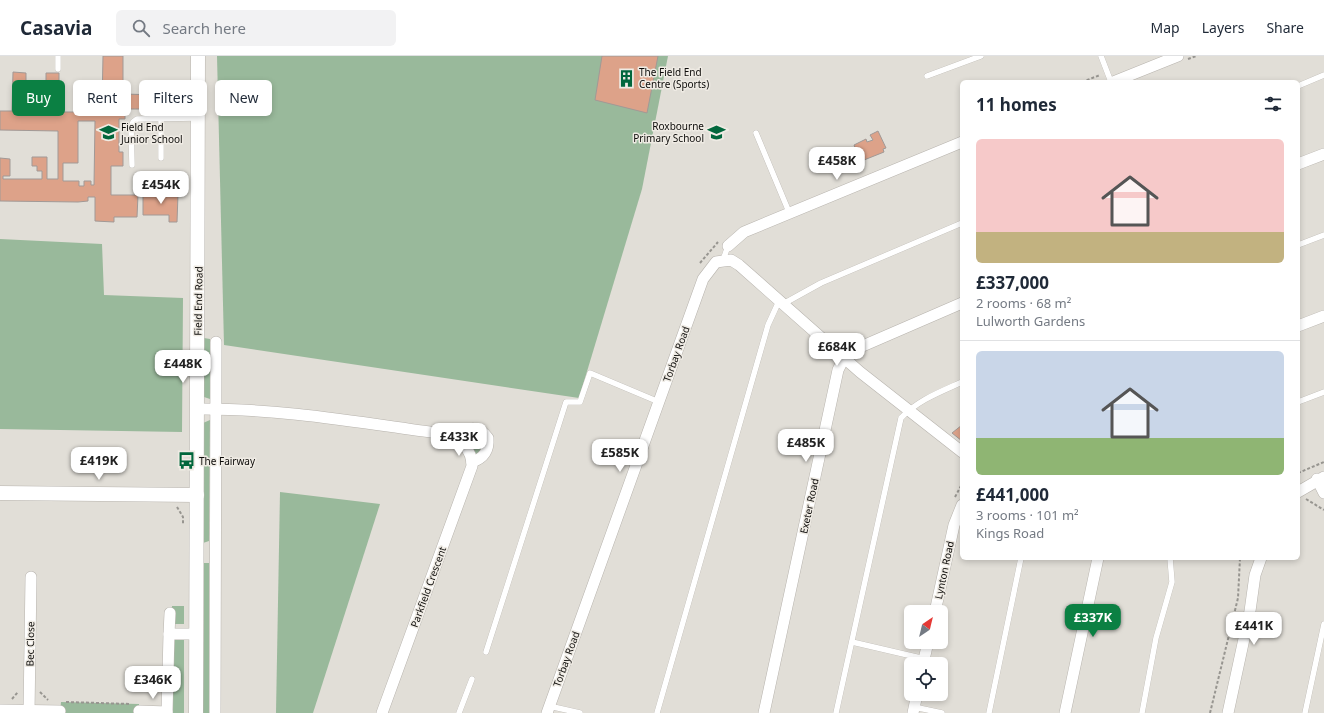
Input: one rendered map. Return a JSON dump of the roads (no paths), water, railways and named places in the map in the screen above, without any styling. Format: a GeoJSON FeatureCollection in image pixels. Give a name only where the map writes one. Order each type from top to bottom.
{"type":"FeatureCollection","features":[{"type":"Feature","properties":{"kind":"street","name":"Field End Road"},"geometry":{"type":"LineString","coordinates":[[196,713],[198,56]]}},
{"type":"Feature","properties":{"kind":"street"},"geometry":{"type":"LineString","coordinates":[[1117,80],[1178,56]]}},
{"type":"Feature","properties":{"kind":"street"},"geometry":{"type":"LineString","coordinates":[[725,242],[789,212],[960,143]]}},
{"type":"Feature","properties":{"kind":"street"},"geometry":{"type":"LineString","coordinates":[[1300,163],[1324,154]]}},
{"type":"Feature","properties":{"kind":"street"},"geometry":{"type":"LineString","coordinates":[[723,260],[731,260],[739,265],[844,358],[960,450]]}},
{"type":"Feature","properties":{"kind":"street","name":"Torbay Road"},"geometry":{"type":"LineString","coordinates":[[548,710],[703,279],[708,269],[716,262],[723,260]]}},
{"type":"Feature","properties":{"kind":"street"},"geometry":{"type":"LineString","coordinates":[[844,358],[858,348],[960,304]]}},
{"type":"Feature","properties":{"kind":"street"},"geometry":{"type":"LineString","coordinates":[[1300,325],[1324,316]]}},
{"type":"Feature","properties":{"kind":"street"},"geometry":{"type":"LineString","coordinates":[[215,713],[216,342]]}},
{"type":"Feature","properties":{"kind":"street","name":"Exeter Road"},"geometry":{"type":"LineString","coordinates":[[764,713],[838,370],[844,358]]}},
{"type":"Feature","properties":{"kind":"street"},"geometry":{"type":"LineString","coordinates":[[196,409],[283,412],[455,436],[466,429],[472,428],[479,430],[488,438],[487,452],[479,460],[472,462],[469,452],[455,436]]}},
{"type":"Feature","properties":{"kind":"street","name":"Parkfield Crescent"},"geometry":{"type":"LineString","coordinates":[[382,713],[472,466],[472,462]]}},
{"type":"Feature","properties":{"kind":"street"},"geometry":{"type":"LineString","coordinates":[[1300,490],[1321,478],[1324,493]]}},
{"type":"Feature","properties":{"kind":"street"},"geometry":{"type":"LineString","coordinates":[[0,493],[197,495]]}},
{"type":"Feature","properties":{"kind":"street","name":"Lynton Road"},"geometry":{"type":"LineString","coordinates":[[937,605],[954,525],[960,510]]}},
{"type":"Feature","properties":{"kind":"street"},"geometry":{"type":"LineString","coordinates":[[1065,713],[1098,560]]}},
{"type":"Feature","properties":{"kind":"street"},"geometry":{"type":"LineString","coordinates":[[1252,560],[1255,575]]}},
{"type":"Feature","properties":{"kind":"street"},"geometry":{"type":"LineString","coordinates":[[1228,713],[1250,611],[1255,575],[1260,560]]}},
{"type":"Feature","properties":{"kind":"street","name":"Bec Close"},"geometry":{"type":"LineString","coordinates":[[29,712],[31,577]]}},
{"type":"Feature","properties":{"kind":"street"},"geometry":{"type":"LineString","coordinates":[[135,708],[167,712],[170,613]]}},
{"type":"Feature","properties":{"kind":"street"},"geometry":{"type":"LineString","coordinates":[[169,634],[196,634]]}},
{"type":"Feature","properties":{"kind":"street"},"geometry":{"type":"LineString","coordinates":[[0,710],[29,712],[60,706]]}},
{"type":"Feature","properties":{"kind":"lane"},"geometry":{"type":"LineString","coordinates":[[58,56],[58,69]]}},
{"type":"Feature","properties":{"kind":"lane"},"geometry":{"type":"LineString","coordinates":[[927,76],[981,56]]}},
{"type":"Feature","properties":{"kind":"lane"},"geometry":{"type":"LineString","coordinates":[[1101,56],[1111,80]]}},
{"type":"Feature","properties":{"kind":"lane"},"geometry":{"type":"LineString","coordinates":[[1300,85],[1324,75]]}},
{"type":"Feature","properties":{"kind":"lane"},"geometry":{"type":"LineString","coordinates":[[132,165],[132,127],[137,119],[161,120],[198,118]]}},
{"type":"Feature","properties":{"kind":"lane"},"geometry":{"type":"LineString","coordinates":[[161,120],[161,158]]}},
{"type":"Feature","properties":{"kind":"lane"},"geometry":{"type":"LineString","coordinates":[[756,133],[789,212]]}},
{"type":"Feature","properties":{"kind":"lane"},"geometry":{"type":"LineString","coordinates":[[656,713],[768,325],[781,303],[821,283],[960,224]]}},
{"type":"Feature","properties":{"kind":"lane"},"geometry":{"type":"LineString","coordinates":[[1300,244],[1324,235]]}},
{"type":"Feature","properties":{"kind":"lane"},"geometry":{"type":"LineString","coordinates":[[723,260],[725,242]]}},
{"type":"Feature","properties":{"kind":"lane"},"geometry":{"type":"LineString","coordinates":[[486,652],[566,402],[580,402],[590,373],[658,402]]}},
{"type":"Feature","properties":{"kind":"lane"},"geometry":{"type":"LineString","coordinates":[[836,713],[901,418],[908,409],[926,398],[960,383]]}},
{"type":"Feature","properties":{"kind":"lane"},"geometry":{"type":"LineString","coordinates":[[1300,401],[1324,392]]}},
{"type":"Feature","properties":{"kind":"lane"},"geometry":{"type":"LineString","coordinates":[[989,713],[1021,560]]}},
{"type":"Feature","properties":{"kind":"lane"},"geometry":{"type":"LineString","coordinates":[[1142,713],[1156,638],[1172,582],[1170,560]]}},
{"type":"Feature","properties":{"kind":"lane"},"geometry":{"type":"LineString","coordinates":[[1305,713],[1324,624]]}},
{"type":"Feature","properties":{"kind":"lane"},"geometry":{"type":"LineString","coordinates":[[852,642],[909,657]]}},
{"type":"Feature","properties":{"kind":"lane"},"geometry":{"type":"LineString","coordinates":[[460,713],[472,679]]}},
{"type":"Feature","properties":{"kind":"lane"},"geometry":{"type":"LineString","coordinates":[[548,710],[580,713]]}},
{"type":"Feature","properties":{"kind":"lane"},"geometry":{"type":"LineString","coordinates":[[913,710],[942,713]]}},
{"type":"Feature","properties":{"kind":"place","name":"The Field End Centre (Sports)"},"geometry":{"type":"Point","coordinates":[626,78]}},
{"type":"Feature","properties":{"kind":"place","name":"Roxbourne Primary School"},"geometry":{"type":"Point","coordinates":[717,132]}},
{"type":"Feature","properties":{"kind":"place","name":"Field End Junior School"},"geometry":{"type":"Point","coordinates":[108,133]}},
{"type":"Feature","properties":{"kind":"place","name":"The Fairway"},"geometry":{"type":"Point","coordinates":[186,461]}}]}
